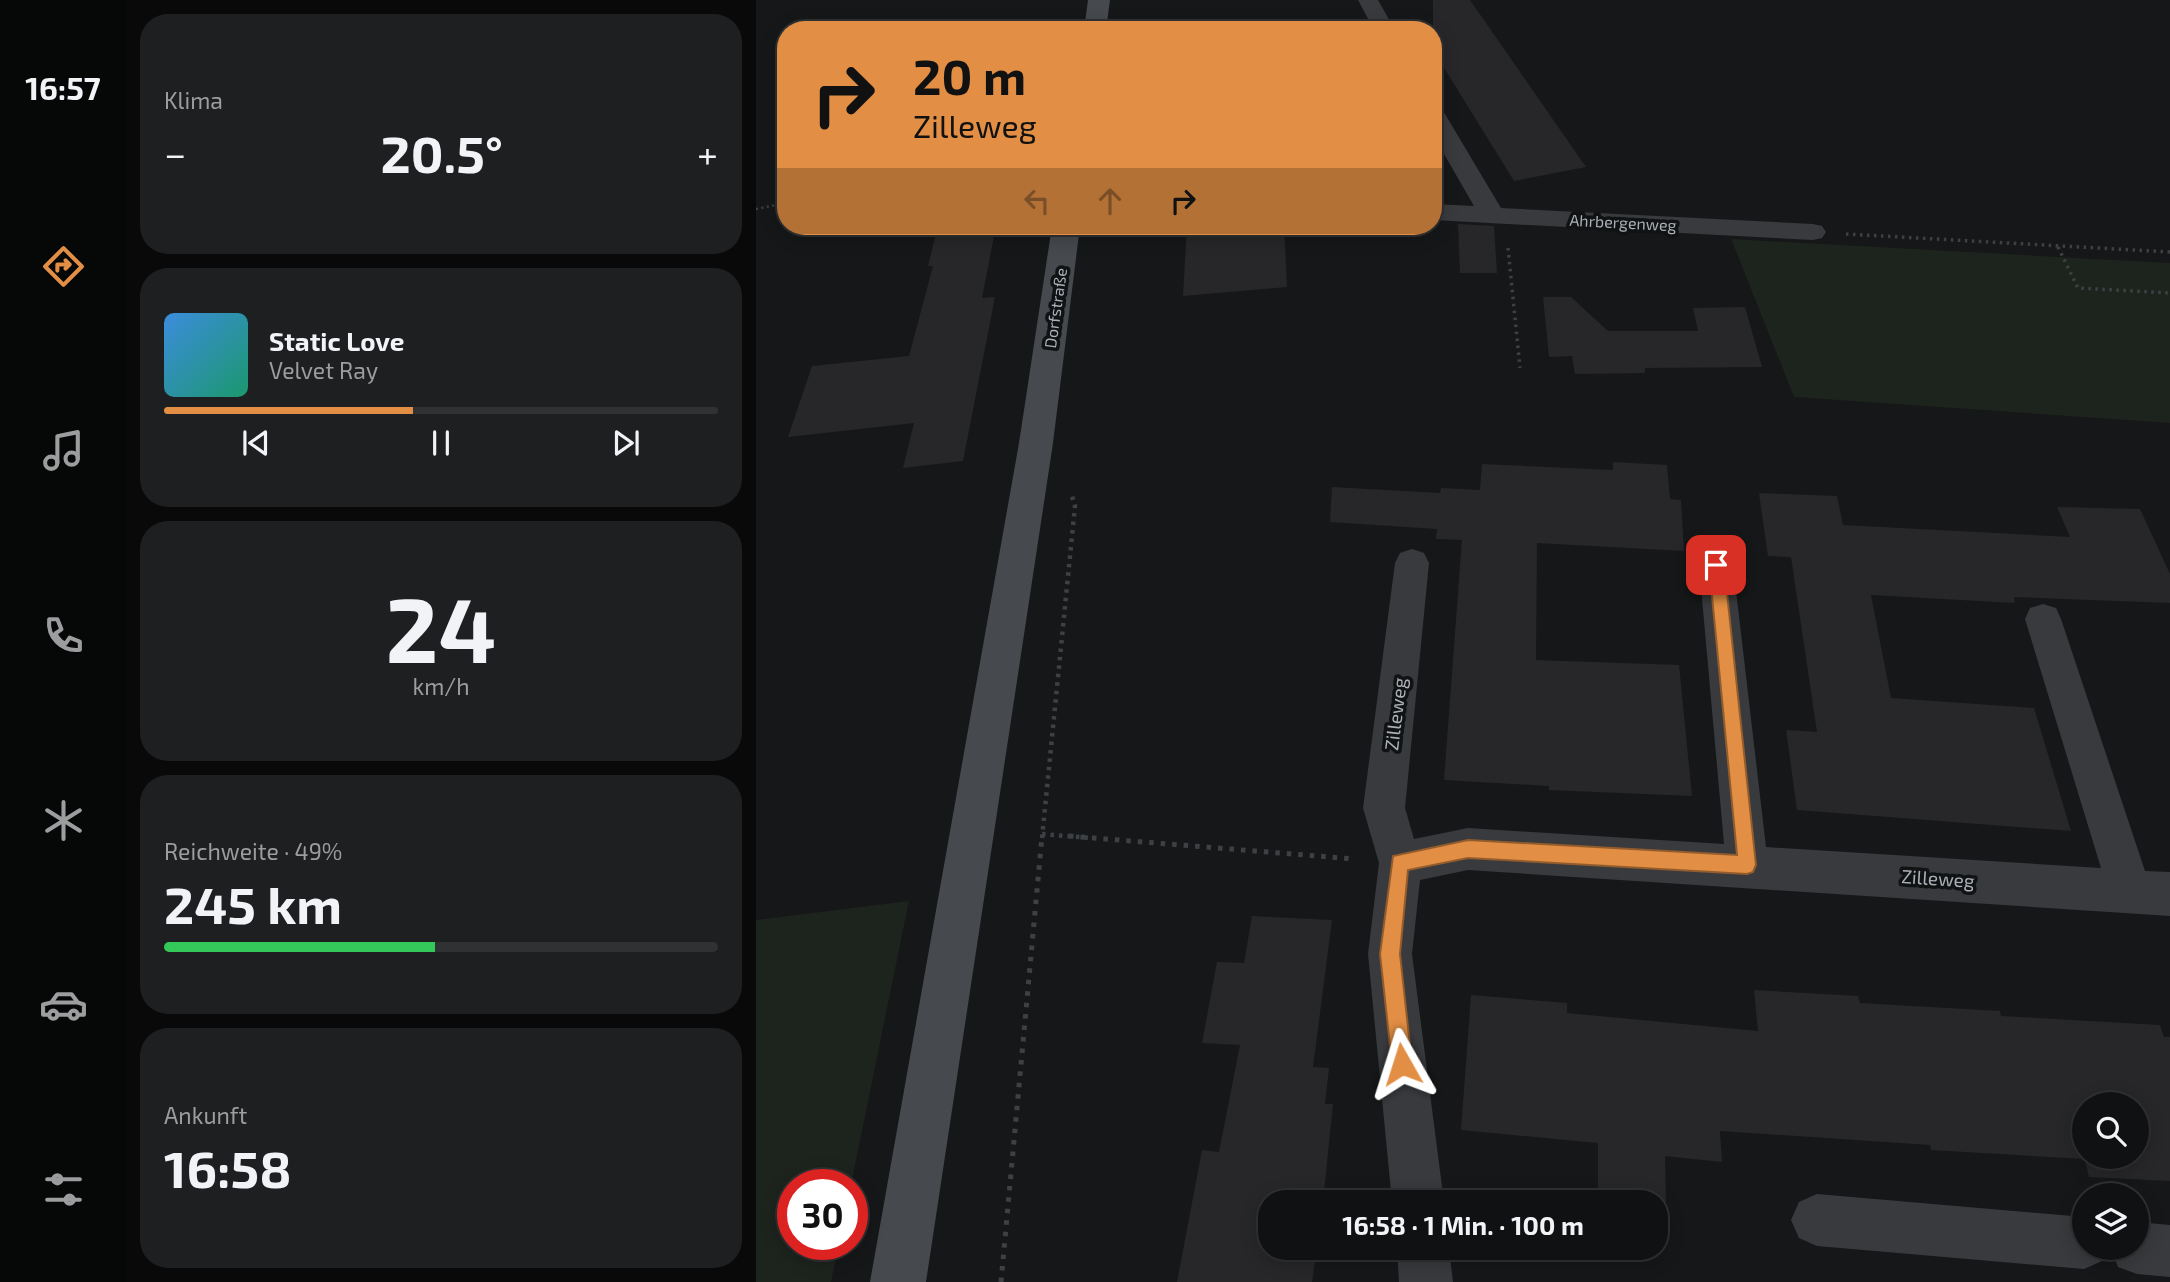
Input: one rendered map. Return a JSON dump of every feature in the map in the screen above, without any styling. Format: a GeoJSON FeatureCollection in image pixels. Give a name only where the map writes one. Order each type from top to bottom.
{"type":"FeatureCollection","features":[{"type":"Feature","properties":{"kind":"street"},"geometry":{"type":"LineString","coordinates":[[1096,21],[1100,0]]}},
{"type":"Feature","properties":{"kind":"street"},"geometry":{"type":"LineString","coordinates":[[1368,0],[1380,21]]}},
{"type":"Feature","properties":{"kind":"street"},"geometry":{"type":"LineString","coordinates":[[1442,128],[1498,216]]}},
{"type":"Feature","properties":{"kind":"street","name":"Ahrbergenweg"},"geometry":{"type":"LineString","coordinates":[[1442,213],[1813,232]]}},
{"type":"Feature","properties":{"kind":"street","name":"Dorfstraße"},"geometry":{"type":"LineString","coordinates":[[898,1282],[1044,391],[1065,235]]}},
{"type":"Feature","properties":{"kind":"street","name":"Zilleweg"},"geometry":{"type":"LineString","coordinates":[[1412,562],[1384,808],[1400,863],[1390,954],[1417,1190]]}},
{"type":"Feature","properties":{"kind":"street"},"geometry":{"type":"LineString","coordinates":[[1716,565],[1747,865]]}},
{"type":"Feature","properties":{"kind":"street","name":"Zilleweg"},"geometry":{"type":"LineString","coordinates":[[1400,863],[1468,849],[2150,893],[2043,619]]}},
{"type":"Feature","properties":{"kind":"street"},"geometry":{"type":"LineString","coordinates":[[1817,1220],[2072,1242]]}},
{"type":"Feature","properties":{"kind":"street"},"geometry":{"type":"LineString","coordinates":[[2149,1249],[2170,1251]]}},
{"type":"Feature","properties":{"kind":"street"},"geometry":{"type":"LineString","coordinates":[[1424,1260],[1426,1282]]}},
{"type":"Feature","properties":{"kind":"path"},"geometry":{"type":"LineString","coordinates":[[756,209],[777,205]]}},
{"type":"Feature","properties":{"kind":"path"},"geometry":{"type":"LineString","coordinates":[[1498,216],[1520,368]]}},
{"type":"Feature","properties":{"kind":"path"},"geometry":{"type":"LineString","coordinates":[[1813,232],[2170,252]]}},
{"type":"Feature","properties":{"kind":"path"},"geometry":{"type":"LineString","coordinates":[[2058,247],[2078,288],[2170,293]]}},
{"type":"Feature","properties":{"kind":"path"},"geometry":{"type":"LineString","coordinates":[[1001,1282],[1042,834],[1076,506],[1071,494]]}},
{"type":"Feature","properties":{"kind":"path"},"geometry":{"type":"LineString","coordinates":[[1042,834],[1400,863]]}},
{"type":"Feature","properties":{"kind":"shaded area"},"geometry":{"type":"Polygon","coordinates":[[[1731,239],[2170,263],[2170,423],[1794,397],[1731,239]]]}},
{"type":"Feature","properties":{"kind":"shaded area"},"geometry":{"type":"Polygon","coordinates":[[[909,901],[854,1169],[777,1169],[777,1260],[836,1260],[831,1282],[756,1282],[756,920],[909,901]]]}},
{"type":"Feature","properties":{"kind":"building"},"geometry":{"type":"Polygon","coordinates":[[[1433,0],[1470,0],[1586,167],[1514,181],[1442,65],[1442,21],[1433,21],[1433,0]]]}},
{"type":"Feature","properties":{"kind":"building"},"geometry":{"type":"Polygon","coordinates":[[[1458,224],[1494,226],[1497,273],[1460,273],[1458,224]]]}},
{"type":"Feature","properties":{"kind":"building"},"geometry":{"type":"Polygon","coordinates":[[[936,235],[994,235],[982,298],[995,297],[963,461],[903,468],[914,423],[788,437],[812,366],[909,356],[933,266],[928,266],[936,235]]]}},
{"type":"Feature","properties":{"kind":"building"},"geometry":{"type":"Polygon","coordinates":[[[1186,235],[1284,235],[1287,287],[1183,296],[1186,235]]]}},
{"type":"Feature","properties":{"kind":"building"},"geometry":{"type":"Polygon","coordinates":[[[1543,297],[1571,297],[1608,331],[1698,331],[1693,308],[1745,307],[1762,367],[1645,368],[1645,373],[1575,374],[1572,356],[1549,357],[1543,297]]]}},
{"type":"Feature","properties":{"kind":"building"},"geometry":{"type":"Polygon","coordinates":[[[1613,462],[1667,465],[1670,499],[1681,500],[1684,551],[1537,543],[1536,660],[1679,665],[1692,796],[1549,790],[1549,786],[1444,780],[1462,540],[1436,539],[1437,529],[1330,522],[1332,487],[1440,493],[1441,488],[1480,490],[1482,464],[1613,470],[1613,462]]]}},
{"type":"Feature","properties":{"kind":"building"},"geometry":{"type":"Polygon","coordinates":[[[1759,493],[1837,496],[1843,525],[2070,537],[2057,507],[2140,509],[2170,574],[2170,603],[2014,597],[2015,603],[1871,595],[1891,698],[2034,708],[2071,831],[1797,810],[1786,730],[1817,732],[1791,557],[1768,556],[1759,493]]]}},
{"type":"Feature","properties":{"kind":"building"},"geometry":{"type":"Polygon","coordinates":[[[1252,916],[1332,920],[1313,1067],[1329,1068],[1325,1104],[1333,1104],[1324,1190],[1258,1190],[1258,1260],[1315,1260],[1312,1282],[1177,1282],[1202,1150],[1219,1152],[1240,1045],[1202,1043],[1217,962],[1244,963],[1252,916]]]}},
{"type":"Feature","properties":{"kind":"building"},"geometry":{"type":"Polygon","coordinates":[[[1754,990],[1858,996],[1860,1003],[2000,1011],[2001,1016],[2160,1025],[2164,1037],[2170,1037],[2170,1181],[2089,1177],[2087,1169],[2149,1169],[2149,1092],[2072,1092],[2072,1158],[1931,1150],[1930,1145],[1720,1131],[1722,1162],[1665,1156],[1666,1190],[1598,1190],[1598,1143],[1461,1130],[1471,995],[1567,1003],[1567,1013],[1758,1031],[1754,990]]]}},
{"type":"Feature","properties":{"kind":"route"},"geometry":{"type":"LineString","coordinates":[[1402,1064],[1390,954],[1400,863],[1468,849],[1747,865],[1716,565]]}}]}
